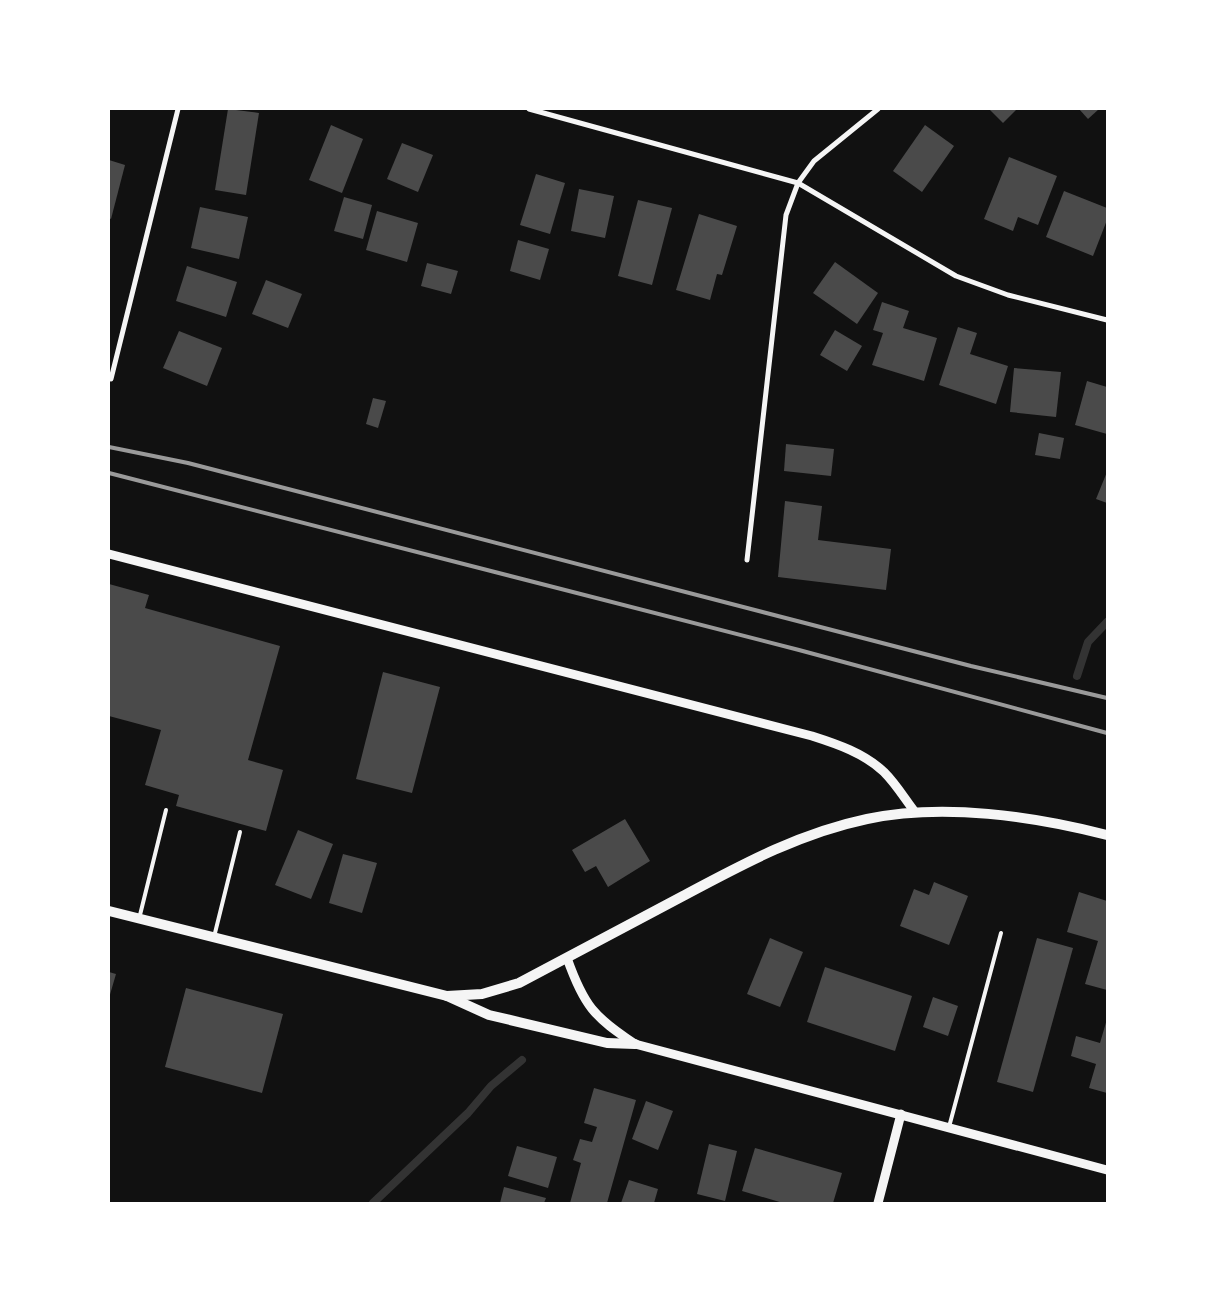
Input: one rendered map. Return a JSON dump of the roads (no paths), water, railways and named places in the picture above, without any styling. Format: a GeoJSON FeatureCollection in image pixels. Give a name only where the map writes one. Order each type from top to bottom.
{"type":"FeatureCollection","features":[{"type":"Feature","properties":{"kind":"main road"},"geometry":{"type":"LineString","coordinates":[[447,996],[482,994],[505,988],[567,958],[773,849],[830,828],[868,818],[915,812],[954,813],[1061,823],[1107,835]]}},
{"type":"Feature","properties":{"kind":"main road"},"geometry":{"type":"LineString","coordinates":[[109,911],[447,996],[489,1015],[607,1043],[635,1044]]}},
{"type":"Feature","properties":{"kind":"street"},"geometry":{"type":"LineString","coordinates":[[111,379],[178,109]]}},
{"type":"Feature","properties":{"kind":"street"},"geometry":{"type":"LineString","coordinates":[[529,109],[798,184],[956,276],[1008,295],[1107,320]]}},
{"type":"Feature","properties":{"kind":"street"},"geometry":{"type":"LineString","coordinates":[[747,560],[786,215],[798,184],[814,161],[878,109]]}},
{"type":"Feature","properties":{"kind":"street"},"geometry":{"type":"LineString","coordinates":[[109,554],[812,736],[853,751],[874,764],[884,772],[915,812]]}},
{"type":"Feature","properties":{"kind":"street"},"geometry":{"type":"LineString","coordinates":[[567,958],[576,984],[596,1015],[604,1024],[635,1044],[1107,1170]]}},
{"type":"Feature","properties":{"kind":"street"},"geometry":{"type":"LineString","coordinates":[[878,1203],[901,1114]]}},
{"type":"Feature","properties":{"kind":"lane"},"geometry":{"type":"LineString","coordinates":[[139,919],[166,810]]}},
{"type":"Feature","properties":{"kind":"lane"},"geometry":{"type":"LineString","coordinates":[[214,937],[240,832]]}},
{"type":"Feature","properties":{"kind":"lane"},"geometry":{"type":"LineString","coordinates":[[949,1127],[1000,933]]}},
{"type":"Feature","properties":{"kind":"waterway"},"geometry":{"type":"LineString","coordinates":[[1077,676],[1088,642],[1107,622]]}},
{"type":"Feature","properties":{"kind":"waterway"},"geometry":{"type":"LineString","coordinates":[[373,1203],[468,1113],[491,1086],[522,1060]]}},
{"type":"Feature","properties":{"kind":"railway"},"geometry":{"type":"LineString","coordinates":[[109,447],[188,463],[971,666],[1107,698]]}},
{"type":"Feature","properties":{"kind":"railway"},"geometry":{"type":"LineString","coordinates":[[109,473],[799,650],[1107,733]]}}]}
